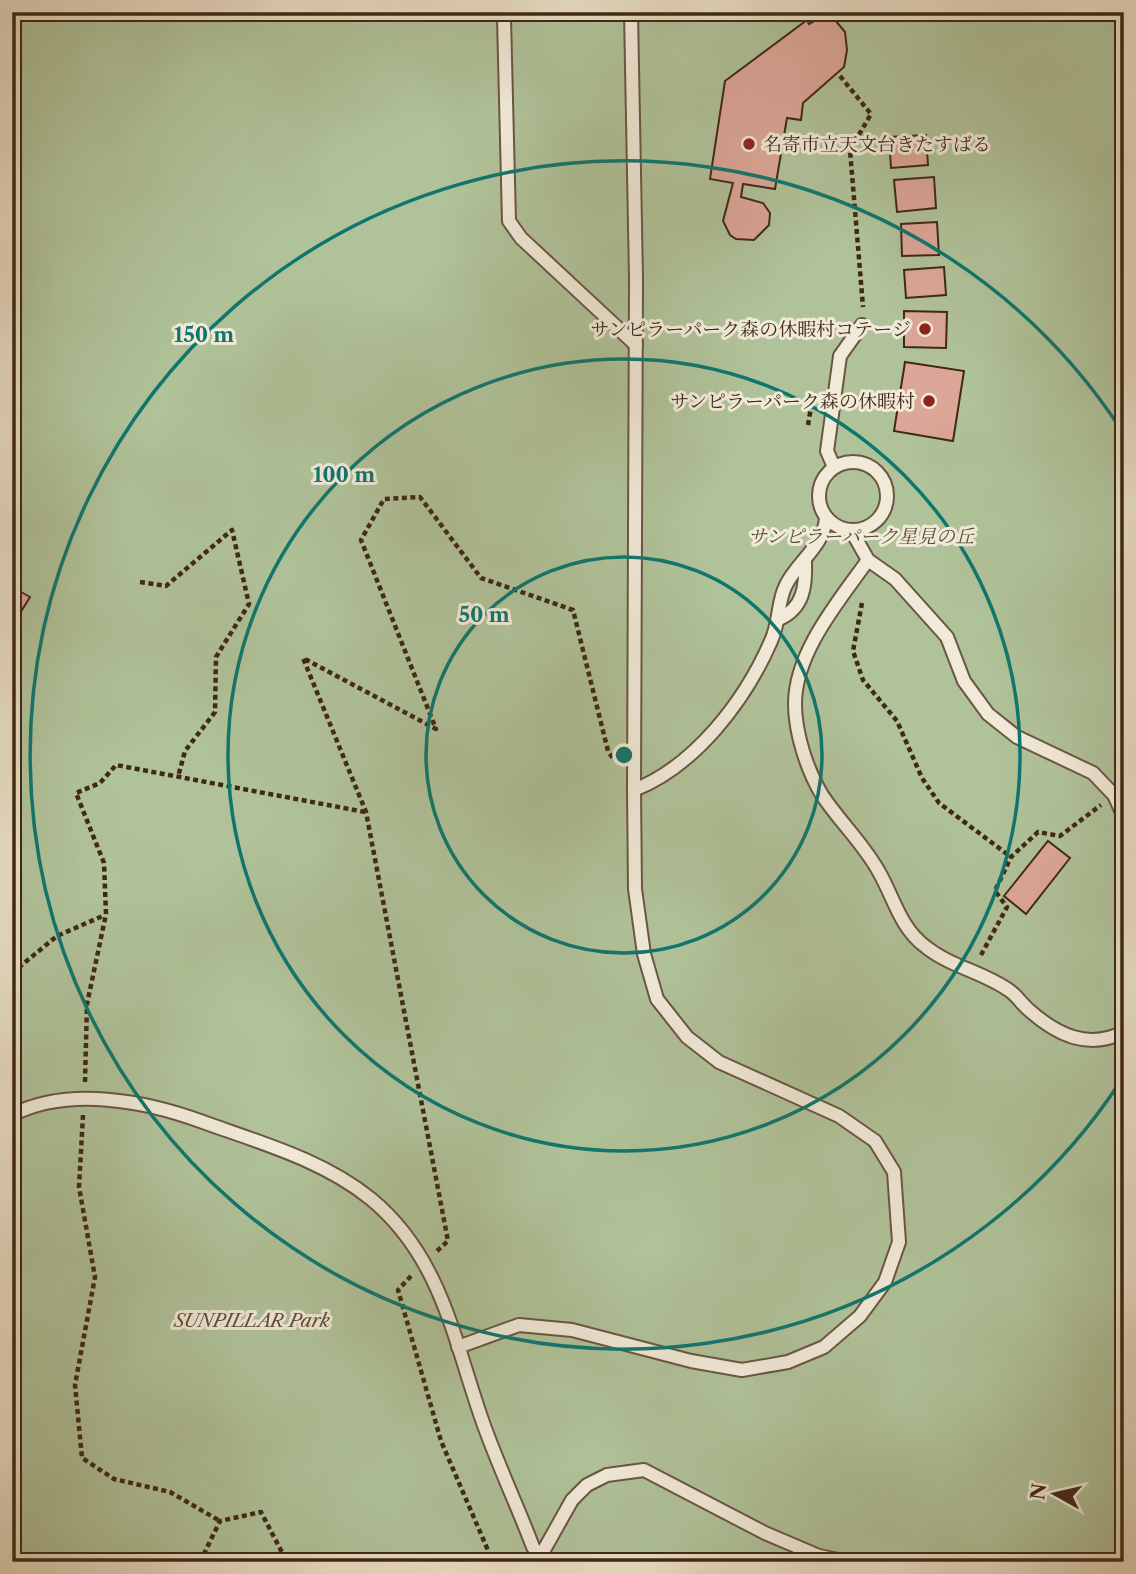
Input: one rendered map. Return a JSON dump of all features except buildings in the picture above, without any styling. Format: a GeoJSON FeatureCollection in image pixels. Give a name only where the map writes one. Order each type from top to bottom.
{"type":"FeatureCollection","features":[{"type":"Feature","properties":{"kind":"lane"},"geometry":{"type":"LineString","coordinates":[[506,12],[509,221],[521,238],[636,345]]}},
{"type":"Feature","properties":{"kind":"lane"},"geometry":{"type":"LineString","coordinates":[[458,1347],[519,1325],[572,1330],[691,1362],[742,1370],[788,1362],[824,1347],[860,1316],[885,1282],[899,1242],[894,1172],[875,1141],[839,1116],[719,1062],[687,1037],[657,999],[644,954],[635,889],[636,345],[631,12]]}},
{"type":"Feature","properties":{"kind":"lane"},"geometry":{"type":"LineString","coordinates":[[834,467],[827,451],[840,356],[862,325]]}},
{"type":"Feature","properties":{"kind":"lane"},"geometry":{"type":"LineString","coordinates":[[634,790],[659,780],[687,757],[724,718],[750,680],[779,618],[780,596],[790,577],[805,562],[825,529],[826,518],[818,496],[820,485],[834,467],[845,462],[867,464],[884,480],[887,491],[883,512],[867,527],[851,530],[834,525],[826,518]]}},
{"type":"Feature","properties":{"kind":"lane"},"geometry":{"type":"LineString","coordinates":[[851,530],[868,560],[895,579],[947,637],[964,681],[988,713],[1017,737],[1093,773],[1114,795],[1124,817]]}},
{"type":"Feature","properties":{"kind":"lane"},"geometry":{"type":"LineString","coordinates":[[868,560],[828,617],[796,678],[795,706],[800,739],[822,795],[879,871],[899,919],[924,946],[952,964],[1011,991],[1050,1027],[1074,1040],[1109,1039],[1124,1032]]}},
{"type":"Feature","properties":{"kind":"lane"},"geometry":{"type":"LineString","coordinates":[[779,618],[791,614],[806,589],[805,562]]}},
{"type":"Feature","properties":{"kind":"lane"},"geometry":{"type":"LineString","coordinates":[[12,1115],[27,1107],[84,1098],[171,1110],[324,1168],[372,1199],[411,1241],[440,1291],[481,1416],[542,1559]]}},
{"type":"Feature","properties":{"kind":"lane"},"geometry":{"type":"LineString","coordinates":[[542,1559],[572,1500],[587,1485],[607,1475],[644,1470],[765,1533],[819,1556],[848,1562]]}},
{"type":"Feature","properties":{"kind":"path"},"geometry":{"type":"LineString","coordinates":[[840,76],[871,114],[850,150],[863,297],[862,325]]}},
{"type":"Feature","properties":{"kind":"path"},"geometry":{"type":"LineString","coordinates":[[808,425],[812,399]]}},
{"type":"Feature","properties":{"kind":"path"},"geometry":{"type":"LineString","coordinates":[[493,1562],[442,1441],[398,1290],[448,1241],[366,812],[303,658],[436,729],[361,540],[384,499],[420,497],[481,578],[573,610],[608,751],[634,790]]}},
{"type":"Feature","properties":{"kind":"path"},"geometry":{"type":"LineString","coordinates":[[140,582],[166,586],[232,530],[249,604],[216,657],[215,712],[185,751],[178,777]]}},
{"type":"Feature","properties":{"kind":"path"},"geometry":{"type":"LineString","coordinates":[[863,601],[853,651],[863,680],[897,721],[922,778],[939,803],[1011,857]]}},
{"type":"Feature","properties":{"kind":"path"},"geometry":{"type":"LineString","coordinates":[[287,1562],[261,1512],[220,1521],[170,1492],[114,1479],[82,1458],[75,1385],[95,1277],[79,1187],[87,1004],[106,915],[104,863],[76,793],[100,783],[116,765],[366,812]]}},
{"type":"Feature","properties":{"kind":"path"},"geometry":{"type":"LineString","coordinates":[[972,971],[1007,907],[995,891],[1011,857],[1038,832],[1060,836],[1114,795]]}},
{"type":"Feature","properties":{"kind":"path"},"geometry":{"type":"LineString","coordinates":[[12,973],[57,936],[106,915]]}},
{"type":"Feature","properties":{"kind":"path"},"geometry":{"type":"LineString","coordinates":[[200,1562],[220,1521]]}},
{"type":"Feature","properties":{"kind":"green space"},"geometry":{"type":"Polygon","coordinates":[[[12,12],[1124,12],[1124,1562],[12,1562],[12,12]]]}},
{"type":"Feature","properties":{"kind":"place","name":"名寄市立天文台きたすばる"},"geometry":{"type":"Point","coordinates":[749,144]}},
{"type":"Feature","properties":{"kind":"place","name":"サンピラーパーク森の休暇村コテージ"},"geometry":{"type":"Point","coordinates":[925,329]}},
{"type":"Feature","properties":{"kind":"place","name":"サンピラーパーク森の休暇村"},"geometry":{"type":"Point","coordinates":[929,401]}},
{"type":"Feature","properties":{"kind":"park label","name":"サンピラーパーク星見の丘"},"geometry":{"type":"Point","coordinates":[861,536]}},
{"type":"Feature","properties":{"kind":"park label","name":"SUNPILLAR Park"},"geometry":{"type":"Point","coordinates":[252,1320]}}]}
